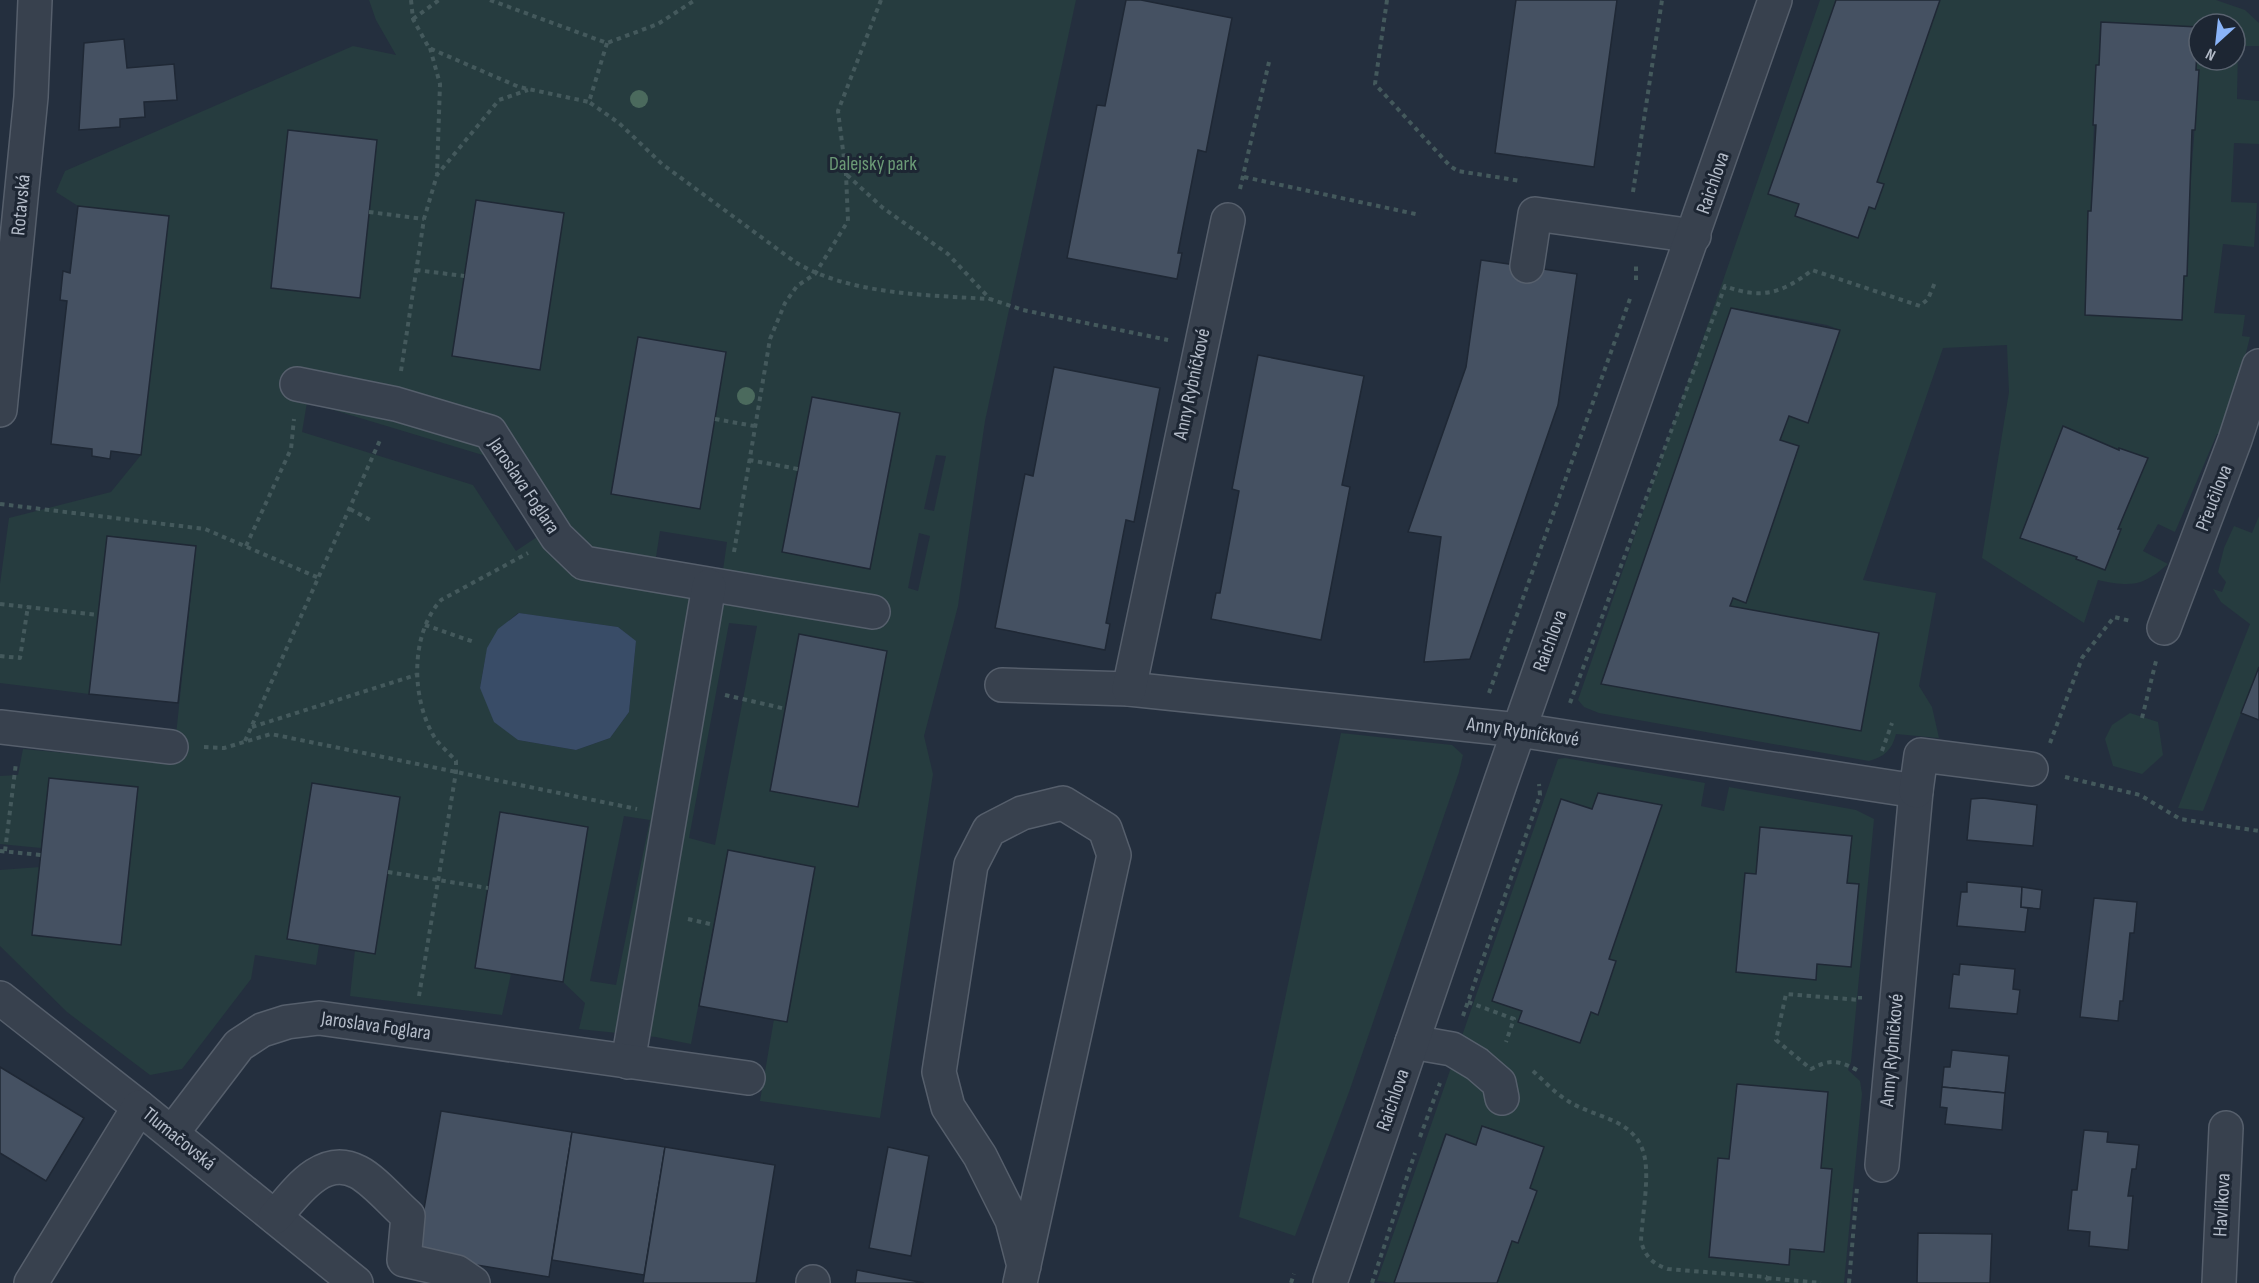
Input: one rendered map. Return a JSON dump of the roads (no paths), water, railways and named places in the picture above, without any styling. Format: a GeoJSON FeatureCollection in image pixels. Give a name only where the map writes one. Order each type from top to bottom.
{"type":"FeatureCollection","features":[{"type":"Feature","properties":{"kind":"street","name":"Rotavská"},"geometry":{"type":"LineString","coordinates":[[0,410],[6,312],[31,98],[36,0]]}},
{"type":"Feature","properties":{"kind":"street","name":"Raichlova"},"geometry":{"type":"LineString","coordinates":[[1330,1283],[1518,730],[1694,236],[1775,0]]}},
{"type":"Feature","properties":{"kind":"street"},"geometry":{"type":"LineString","coordinates":[[1527,266],[1534,214],[1694,236]]}},
{"type":"Feature","properties":{"kind":"street","name":"Anny Rybníčkové"},"geometry":{"type":"LineString","coordinates":[[1129,689],[1199,346],[1228,220]]}},
{"type":"Feature","properties":{"kind":"street","name":"Přeučilova"},"geometry":{"type":"LineString","coordinates":[[2164,628],[2235,440],[2259,366]]}},
{"type":"Feature","properties":{"kind":"street","name":"Jaroslava Foglara"},"geometry":{"type":"LineString","coordinates":[[297,384],[396,404],[490,432],[557,537],[584,563],[873,612]]}},
{"type":"Feature","properties":{"kind":"street"},"geometry":{"type":"LineString","coordinates":[[628,1062],[692,687],[718,587]]}},
{"type":"Feature","properties":{"kind":"street","name":"Anny Rybníčkové"},"geometry":{"type":"LineString","coordinates":[[1002,685],[1129,689],[1518,730],[1916,791]]}},
{"type":"Feature","properties":{"kind":"street"},"geometry":{"type":"LineString","coordinates":[[10,728],[171,747]]}},
{"type":"Feature","properties":{"kind":"street","name":"Anny Rybníčkové"},"geometry":{"type":"LineString","coordinates":[[1882,1165],[1921,755],[2031,769]]}},
{"type":"Feature","properties":{"kind":"street"},"geometry":{"type":"LineString","coordinates":[[1063,803],[1105,829],[1114,855],[1022,1274],[1012,1220],[980,1156],[948,1107],[939,1072],[970,866],[989,830],[1022,813],[1063,803]]}},
{"type":"Feature","properties":{"kind":"street","name":"Tlumačovská"},"geometry":{"type":"LineString","coordinates":[[0,998],[172,1133],[356,1283]]}},
{"type":"Feature","properties":{"kind":"street","name":"Jaroslava Foglara"},"geometry":{"type":"LineString","coordinates":[[172,1133],[239,1044],[262,1030],[304,1018],[319,1018],[748,1078]]}},
{"type":"Feature","properties":{"kind":"street"},"geometry":{"type":"LineString","coordinates":[[1412,1042],[1452,1049],[1477,1064],[1499,1083],[1502,1098]]}},
{"type":"Feature","properties":{"kind":"street"},"geometry":{"type":"LineString","coordinates":[[31,1283],[139,1107]]}},
{"type":"Feature","properties":{"kind":"street","name":"Havlíkova"},"geometry":{"type":"LineString","coordinates":[[2219,1283],[2226,1128]]}},
{"type":"Feature","properties":{"kind":"street"},"geometry":{"type":"LineString","coordinates":[[275,1217],[304,1182],[330,1167],[358,1172],[408,1216],[404,1260],[457,1272],[473,1283]]}},
{"type":"Feature","properties":{"kind":"water"},"geometry":{"type":"Polygon","coordinates":[[[519,613],[618,627],[636,641],[629,712],[610,738],[576,750],[518,740],[494,722],[480,688],[487,648],[498,629],[519,613]]]}},
{"type":"Feature","properties":{"kind":"park label","name":"Dalejský park"},"geometry":{"type":"Point","coordinates":[873,164]}}]}
